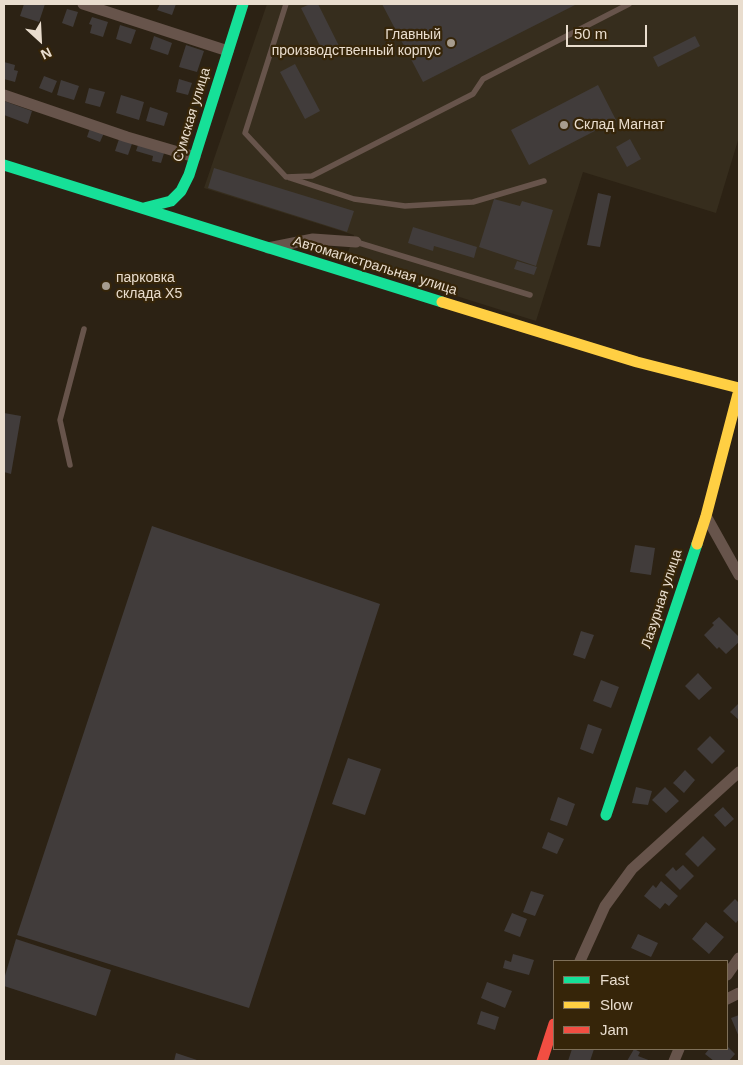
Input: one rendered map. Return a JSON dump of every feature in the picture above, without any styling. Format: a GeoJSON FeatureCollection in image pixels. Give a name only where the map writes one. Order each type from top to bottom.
{"type":"FeatureCollection","features":[{"type":"Feature","properties":{"kind":"street"},"geometry":{"type":"LineString","coordinates":[[83,4],[228,51]]}},
{"type":"Feature","properties":{"kind":"street","name":"Сумская улица"},"geometry":{"type":"LineString","coordinates":[[142,208],[171,201],[181,191],[189,175],[243,4]]}},
{"type":"Feature","properties":{"kind":"street"},"geometry":{"type":"LineString","coordinates":[[4,95],[195,157]]}},
{"type":"Feature","properties":{"kind":"street","name":"Автомагистральная улица"},"geometry":{"type":"LineString","coordinates":[[4,165],[637,362],[739,389]]}},
{"type":"Feature","properties":{"kind":"street"},"geometry":{"type":"LineString","coordinates":[[266,248],[314,239],[356,242]]}},
{"type":"Feature","properties":{"kind":"street","name":"Лазурная улица"},"geometry":{"type":"LineString","coordinates":[[606,816],[706,516],[739,389]]}},
{"type":"Feature","properties":{"kind":"street"},"geometry":{"type":"LineString","coordinates":[[706,516],[739,575]]}},
{"type":"Feature","properties":{"kind":"street"},"geometry":{"type":"LineString","coordinates":[[580,960],[604,906],[632,869],[739,772]]}},
{"type":"Feature","properties":{"kind":"street"},"geometry":{"type":"LineString","coordinates":[[728,974],[739,958]]}},
{"type":"Feature","properties":{"kind":"street"},"geometry":{"type":"LineString","coordinates":[[542,1061],[553,1027]]}},
{"type":"Feature","properties":{"kind":"lane"},"geometry":{"type":"LineString","coordinates":[[286,4],[245,133],[286,177],[354,199],[405,206],[473,202],[544,181]]}},
{"type":"Feature","properties":{"kind":"lane"},"geometry":{"type":"LineString","coordinates":[[286,177],[312,176],[338,163],[473,94],[483,79],[629,4]]}},
{"type":"Feature","properties":{"kind":"lane"},"geometry":{"type":"LineString","coordinates":[[356,242],[530,295]]}},
{"type":"Feature","properties":{"kind":"lane"},"geometry":{"type":"LineString","coordinates":[[70,465],[60,420],[84,329]]}},
{"type":"Feature","properties":{"kind":"shaded area"},"geometry":{"type":"Polygon","coordinates":[[[267,4],[739,4],[739,137],[716,213],[583,172],[536,321],[345,261],[354,235],[204,188],[267,4]]]}},
{"type":"Feature","properties":{"kind":"building"},"geometry":{"type":"Polygon","coordinates":[[[24,4],[45,4],[39,22],[20,16],[24,4]]]}},
{"type":"Feature","properties":{"kind":"building"},"geometry":{"type":"Polygon","coordinates":[[[160,4],[176,4],[172,15],[157,10],[160,4]]]}},
{"type":"Feature","properties":{"kind":"building"},"geometry":{"type":"Polygon","coordinates":[[[310,4],[318,4],[341,50],[326,58],[301,8],[310,4]]]}},
{"type":"Feature","properties":{"kind":"building","name":"Главный производственный корпус"},"geometry":{"type":"Polygon","coordinates":[[[382,4],[577,4],[423,82],[382,4]]]}},
{"type":"Feature","properties":{"kind":"building"},"geometry":{"type":"Polygon","coordinates":[[[67,9],[78,12],[73,27],[62,23],[67,9]]]}},
{"type":"Feature","properties":{"kind":"building"},"geometry":{"type":"Polygon","coordinates":[[[92,17],[108,22],[103,37],[90,33],[92,25],[89,24],[92,17]]]}},
{"type":"Feature","properties":{"kind":"building"},"geometry":{"type":"Polygon","coordinates":[[[120,25],[136,30],[131,44],[116,39],[120,25]]]}},
{"type":"Feature","properties":{"kind":"building"},"geometry":{"type":"Polygon","coordinates":[[[154,36],[172,43],[168,55],[150,49],[154,36]]]}},
{"type":"Feature","properties":{"kind":"building"},"geometry":{"type":"Polygon","coordinates":[[[695,36],[700,46],[658,67],[653,57],[695,36]]]}},
{"type":"Feature","properties":{"kind":"building"},"geometry":{"type":"Polygon","coordinates":[[[186,45],[204,51],[197,72],[179,67],[186,45]]]}},
{"type":"Feature","properties":{"kind":"building"},"geometry":{"type":"Polygon","coordinates":[[[4,62],[15,65],[14,70],[18,71],[15,82],[4,79],[4,62]]]}},
{"type":"Feature","properties":{"kind":"building"},"geometry":{"type":"Polygon","coordinates":[[[295,64],[320,111],[305,119],[280,72],[295,64]]]}},
{"type":"Feature","properties":{"kind":"building"},"geometry":{"type":"Polygon","coordinates":[[[44,76],[57,81],[52,93],[39,88],[44,76]]]}},
{"type":"Feature","properties":{"kind":"building"},"geometry":{"type":"Polygon","coordinates":[[[179,79],[192,83],[188,95],[176,92],[179,79]]]}},
{"type":"Feature","properties":{"kind":"building"},"geometry":{"type":"Polygon","coordinates":[[[61,80],[79,86],[74,100],[57,95],[61,80]]]}},
{"type":"Feature","properties":{"kind":"building","name":"Склад Магнат"},"geometry":{"type":"Polygon","coordinates":[[[598,85],[616,120],[529,165],[511,130],[598,85]]]}},
{"type":"Feature","properties":{"kind":"building"},"geometry":{"type":"Polygon","coordinates":[[[89,88],[105,92],[100,107],[85,103],[89,88]]]}},
{"type":"Feature","properties":{"kind":"building"},"geometry":{"type":"Polygon","coordinates":[[[121,95],[144,102],[139,120],[116,113],[121,95]]]}},
{"type":"Feature","properties":{"kind":"building"},"geometry":{"type":"Polygon","coordinates":[[[4,101],[32,111],[28,124],[4,115],[4,101]]]}},
{"type":"Feature","properties":{"kind":"building"},"geometry":{"type":"Polygon","coordinates":[[[150,107],[168,113],[164,126],[146,121],[150,107]]]}},
{"type":"Feature","properties":{"kind":"building"},"geometry":{"type":"Polygon","coordinates":[[[90,128],[104,133],[100,142],[87,137],[90,128]]]}},
{"type":"Feature","properties":{"kind":"building"},"geometry":{"type":"Polygon","coordinates":[[[120,136],[133,141],[128,155],[115,151],[120,136]]]}},
{"type":"Feature","properties":{"kind":"building"},"geometry":{"type":"Polygon","coordinates":[[[630,139],[641,159],[627,167],[616,147],[630,139]]]}},
{"type":"Feature","properties":{"kind":"building"},"geometry":{"type":"Polygon","coordinates":[[[139,142],[165,150],[161,163],[152,161],[153,156],[136,151],[139,142]]]}},
{"type":"Feature","properties":{"kind":"building"},"geometry":{"type":"Polygon","coordinates":[[[214,168],[354,211],[347,232],[208,188],[214,168]]]}},
{"type":"Feature","properties":{"kind":"building"},"geometry":{"type":"Polygon","coordinates":[[[598,193],[611,196],[600,247],[587,245],[598,193]]]}},
{"type":"Feature","properties":{"kind":"building"},"geometry":{"type":"Polygon","coordinates":[[[494,199],[520,206],[522,201],[553,210],[536,266],[479,247],[494,199]]]}},
{"type":"Feature","properties":{"kind":"building"},"geometry":{"type":"Polygon","coordinates":[[[413,227],[477,247],[474,258],[434,246],[433,251],[408,243],[413,227]]]}},
{"type":"Feature","properties":{"kind":"building"},"geometry":{"type":"Polygon","coordinates":[[[517,261],[537,267],[534,275],[514,269],[517,261]]]}},
{"type":"Feature","properties":{"kind":"building"},"geometry":{"type":"Polygon","coordinates":[[[4,413],[21,416],[11,474],[4,472],[4,413]]]}},
{"type":"Feature","properties":{"kind":"building"},"geometry":{"type":"Polygon","coordinates":[[[152,526],[380,604],[249,1008],[17,935],[152,526]]]}},
{"type":"Feature","properties":{"kind":"building"},"geometry":{"type":"Polygon","coordinates":[[[635,545],[655,548],[651,575],[630,572],[635,545]]]}},
{"type":"Feature","properties":{"kind":"building"},"geometry":{"type":"Polygon","coordinates":[[[719,617],[739,637],[739,642],[726,654],[719,647],[717,649],[704,635],[714,625],[712,623],[719,617]]]}},
{"type":"Feature","properties":{"kind":"building"},"geometry":{"type":"Polygon","coordinates":[[[581,631],[594,635],[585,659],[573,655],[581,631]]]}},
{"type":"Feature","properties":{"kind":"building"},"geometry":{"type":"Polygon","coordinates":[[[698,673],[712,688],[699,700],[685,686],[698,673]]]}},
{"type":"Feature","properties":{"kind":"building"},"geometry":{"type":"Polygon","coordinates":[[[601,680],[619,687],[611,708],[593,701],[601,680]]]}},
{"type":"Feature","properties":{"kind":"building"},"geometry":{"type":"Polygon","coordinates":[[[739,703],[739,720],[730,712],[739,703]]]}},
{"type":"Feature","properties":{"kind":"building"},"geometry":{"type":"Polygon","coordinates":[[[588,724],[602,729],[593,754],[580,749],[588,724]]]}},
{"type":"Feature","properties":{"kind":"building"},"geometry":{"type":"Polygon","coordinates":[[[710,736],[725,751],[712,764],[697,749],[710,736]]]}},
{"type":"Feature","properties":{"kind":"building"},"geometry":{"type":"Polygon","coordinates":[[[348,758],[381,769],[365,815],[332,804],[348,758]]]}},
{"type":"Feature","properties":{"kind":"building"},"geometry":{"type":"Polygon","coordinates":[[[685,770],[695,780],[684,793],[673,783],[685,770]]]}},
{"type":"Feature","properties":{"kind":"building"},"geometry":{"type":"Polygon","coordinates":[[[636,787],[652,791],[648,805],[632,803],[636,787]]]}},
{"type":"Feature","properties":{"kind":"building"},"geometry":{"type":"Polygon","coordinates":[[[665,787],[679,801],[666,813],[652,800],[665,787]]]}},
{"type":"Feature","properties":{"kind":"building"},"geometry":{"type":"Polygon","coordinates":[[[558,797],[575,804],[567,826],[550,820],[558,797]]]}},
{"type":"Feature","properties":{"kind":"building"},"geometry":{"type":"Polygon","coordinates":[[[723,807],[734,819],[725,827],[714,815],[723,807]]]}},
{"type":"Feature","properties":{"kind":"building"},"geometry":{"type":"Polygon","coordinates":[[[548,832],[564,839],[557,854],[542,848],[548,832]]]}},
{"type":"Feature","properties":{"kind":"building"},"geometry":{"type":"Polygon","coordinates":[[[703,836],[716,849],[698,867],[685,854],[703,836]]]}},
{"type":"Feature","properties":{"kind":"building"},"geometry":{"type":"Polygon","coordinates":[[[683,865],[694,876],[680,890],[665,875],[673,867],[676,871],[683,865]]]}},
{"type":"Feature","properties":{"kind":"building"},"geometry":{"type":"Polygon","coordinates":[[[661,881],[678,896],[669,906],[665,903],[660,909],[644,896],[653,885],[656,888],[661,881]]]}},
{"type":"Feature","properties":{"kind":"building"},"geometry":{"type":"Polygon","coordinates":[[[531,891],[544,895],[535,916],[523,912],[531,891]]]}},
{"type":"Feature","properties":{"kind":"building"},"geometry":{"type":"Polygon","coordinates":[[[735,899],[739,903],[739,919],[736,923],[723,911],[735,899]]]}},
{"type":"Feature","properties":{"kind":"building"},"geometry":{"type":"Polygon","coordinates":[[[512,913],[527,919],[520,937],[504,931],[512,913]]]}},
{"type":"Feature","properties":{"kind":"building"},"geometry":{"type":"Polygon","coordinates":[[[706,922],[724,937],[709,954],[692,939],[706,922]]]}},
{"type":"Feature","properties":{"kind":"building"},"geometry":{"type":"Polygon","coordinates":[[[638,934],[658,943],[651,957],[631,948],[638,934]]]}},
{"type":"Feature","properties":{"kind":"building"},"geometry":{"type":"Polygon","coordinates":[[[16,939],[111,970],[96,1016],[4,986],[4,979],[16,939]]]}},
{"type":"Feature","properties":{"kind":"building"},"geometry":{"type":"Polygon","coordinates":[[[513,954],[534,960],[529,975],[503,968],[505,960],[511,962],[513,954]]]}},
{"type":"Feature","properties":{"kind":"building"},"geometry":{"type":"Polygon","coordinates":[[[487,982],[512,991],[505,1008],[481,998],[487,982]]]}},
{"type":"Feature","properties":{"kind":"building"},"geometry":{"type":"Polygon","coordinates":[[[481,1011],[499,1017],[495,1030],[477,1024],[481,1011]]]}},
{"type":"Feature","properties":{"kind":"building"},"geometry":{"type":"Polygon","coordinates":[[[739,1015],[739,1037],[731,1018],[739,1015]]]}},
{"type":"Feature","properties":{"kind":"building"},"geometry":{"type":"Polygon","coordinates":[[[728,1047],[735,1054],[729,1061],[714,1061],[705,1054],[708,1050],[728,1050],[728,1047]]]}},
{"type":"Feature","properties":{"kind":"building"},"geometry":{"type":"Polygon","coordinates":[[[572,1050],[594,1050],[590,1061],[568,1061],[572,1050]]]}},
{"type":"Feature","properties":{"kind":"building"},"geometry":{"type":"Polygon","coordinates":[[[633,1050],[636,1050],[640,1052],[638,1056],[651,1061],[627,1061],[633,1050]]]}},
{"type":"Feature","properties":{"kind":"building"},"geometry":{"type":"Polygon","coordinates":[[[176,1053],[200,1061],[174,1061],[176,1053]]]}},
{"type":"Feature","properties":{"kind":"traffic: fast"},"geometry":{"type":"LineString","coordinates":[[144,208],[171,201],[181,191],[189,175],[243,4]]}},
{"type":"Feature","properties":{"kind":"traffic: fast"},"geometry":{"type":"LineString","coordinates":[[4,165],[442,302]]}},
{"type":"Feature","properties":{"kind":"traffic: fast"},"geometry":{"type":"LineString","coordinates":[[606,815],[697,544]]}},
{"type":"Feature","properties":{"kind":"traffic: slow"},"geometry":{"type":"LineString","coordinates":[[442,302],[637,362],[739,388]]}},
{"type":"Feature","properties":{"kind":"traffic: slow"},"geometry":{"type":"LineString","coordinates":[[697,544],[739,390]]}},
{"type":"Feature","properties":{"kind":"traffic: jam"},"geometry":{"type":"LineString","coordinates":[[542,1061],[553,1027]]}},
{"type":"Feature","properties":{"kind":"place","name":"Главный производственный корпус"},"geometry":{"type":"Point","coordinates":[451,43]}},
{"type":"Feature","properties":{"kind":"place","name":"Склад Магнат"},"geometry":{"type":"Point","coordinates":[564,125]}},
{"type":"Feature","properties":{"kind":"place","name":"парковка склада X5"},"geometry":{"type":"Point","coordinates":[106,286]}}]}
